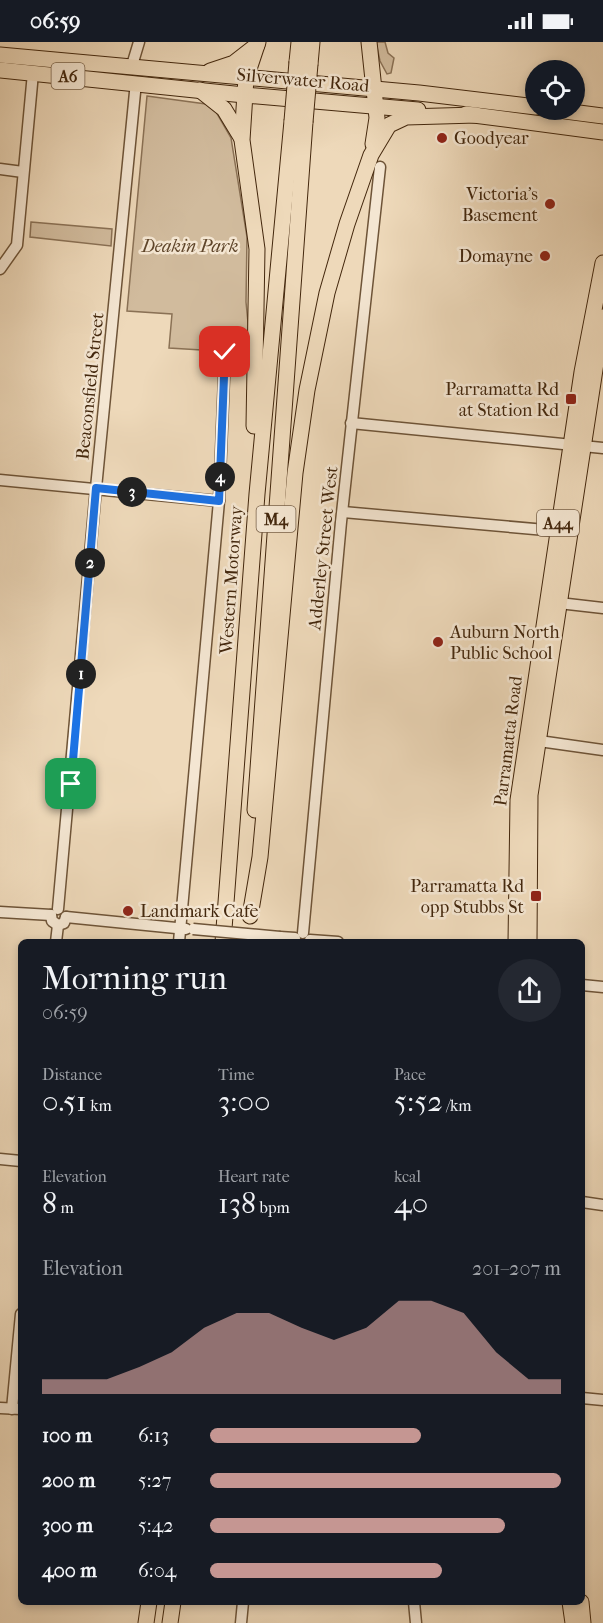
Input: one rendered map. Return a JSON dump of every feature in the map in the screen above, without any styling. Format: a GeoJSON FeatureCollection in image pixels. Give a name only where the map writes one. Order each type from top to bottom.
{"type":"FeatureCollection","features":[{"type":"Feature","properties":{"kind":"highway","name":"Western Motorway"},"geometry":{"type":"LineString","coordinates":[[298,42],[304,63]]}},
{"type":"Feature","properties":{"kind":"highway","name":"Western Motorway"},"geometry":{"type":"LineString","coordinates":[[247,939],[299,122],[304,63],[312,42]]}},
{"type":"Feature","properties":{"kind":"highway"},"geometry":{"type":"LineString","coordinates":[[372,42],[377,106]]}},
{"type":"Feature","properties":{"kind":"highway"},"geometry":{"type":"LineString","coordinates":[[372,42],[378,67],[386,78],[400,86],[438,96]]}},
{"type":"Feature","properties":{"kind":"highway"},"geometry":{"type":"LineString","coordinates":[[193,74],[230,65],[257,44]]}},
{"type":"Feature","properties":{"kind":"highway"},"geometry":{"type":"LineString","coordinates":[[257,44],[246,78],[242,140],[257,249],[254,434],[258,494]]}},
{"type":"Feature","properties":{"kind":"highway","name":"Silverwater Road"},"geometry":{"type":"LineString","coordinates":[[0,55],[525,106]]}},
{"type":"Feature","properties":{"kind":"highway","name":"Silverwater Road"},"geometry":{"type":"LineString","coordinates":[[0,70],[136,82],[245,95],[476,115],[603,132]]}},
{"type":"Feature","properties":{"kind":"highway"},"geometry":{"type":"LineString","coordinates":[[200,90],[224,109],[242,140]]}},
{"type":"Feature","properties":{"kind":"highway","name":"M4"},"geometry":{"type":"LineString","coordinates":[[375,161],[377,106]]}},
{"type":"Feature","properties":{"kind":"highway"},"geometry":{"type":"LineString","coordinates":[[585,114],[603,116]]}},
{"type":"Feature","properties":{"kind":"highway","name":"M4"},"geometry":{"type":"LineString","coordinates":[[250,916],[260,857],[295,473],[307,390],[327,293],[386,129],[398,120],[420,116],[476,115]]}},
{"type":"Feature","properties":{"kind":"highway","name":"Western Motorway"},"geometry":{"type":"LineString","coordinates":[[224,939],[258,494],[299,122]]}},
{"type":"Feature","properties":{"kind":"highway","name":"Parramatta Road"},"geometry":{"type":"LineString","coordinates":[[516,939],[518,800],[533,740],[559,603],[577,445],[603,263]]}},
{"type":"Feature","properties":{"kind":"highway","name":"Parramatta Road"},"geometry":{"type":"LineString","coordinates":[[529,939],[533,740],[557,531],[603,317]]}},
{"type":"Feature","properties":{"kind":"highway"},"geometry":{"type":"LineString","coordinates":[[146,1623],[148,1605]]}},
{"type":"Feature","properties":{"kind":"highway"},"geometry":{"type":"LineString","coordinates":[[170,1623],[173,1605]]}},
{"type":"Feature","properties":{"kind":"highway"},"geometry":{"type":"LineString","coordinates":[[570,1605],[573,1623]]}},
{"type":"Feature","properties":{"kind":"highway"},"geometry":{"type":"LineString","coordinates":[[581,1605],[583,1623]]}},
{"type":"Feature","properties":{"kind":"street"},"geometry":{"type":"LineString","coordinates":[[127,68],[139,45]]}},
{"type":"Feature","properties":{"kind":"street"},"geometry":{"type":"LineString","coordinates":[[0,269],[17,245],[33,73]]}},
{"type":"Feature","properties":{"kind":"street","name":"Beaconsfield Street"},"geometry":{"type":"LineString","coordinates":[[59,913],[96,488],[136,82]]}},
{"type":"Feature","properties":{"kind":"street","name":"Adderley Street West"},"geometry":{"type":"LineString","coordinates":[[303,939],[375,161]]}},
{"type":"Feature","properties":{"kind":"street"},"geometry":{"type":"LineString","coordinates":[[0,169],[23,172]]}},
{"type":"Feature","properties":{"kind":"street"},"geometry":{"type":"LineString","coordinates":[[179,939],[219,501],[225,352]]}},
{"type":"Feature","properties":{"kind":"street"},"geometry":{"type":"LineString","coordinates":[[351,423],[603,448]]}},
{"type":"Feature","properties":{"kind":"street"},"geometry":{"type":"LineString","coordinates":[[0,480],[219,501]]}},
{"type":"Feature","properties":{"kind":"street"},"geometry":{"type":"LineString","coordinates":[[343,512],[557,531]]}},
{"type":"Feature","properties":{"kind":"street"},"geometry":{"type":"LineString","coordinates":[[559,603],[603,608]]}},
{"type":"Feature","properties":{"kind":"street"},"geometry":{"type":"LineString","coordinates":[[533,740],[603,750]]}},
{"type":"Feature","properties":{"kind":"street"},"geometry":{"type":"LineString","coordinates":[[0,912],[59,913],[180,928],[303,939]]}},
{"type":"Feature","properties":{"kind":"street"},"geometry":{"type":"LineString","coordinates":[[56,939],[58,925],[52,921],[59,913]]}},
{"type":"Feature","properties":{"kind":"street"},"geometry":{"type":"LineString","coordinates":[[585,985],[603,987]]}},
{"type":"Feature","properties":{"kind":"street"},"geometry":{"type":"LineString","coordinates":[[0,1159],[18,1161]]}},
{"type":"Feature","properties":{"kind":"street"},"geometry":{"type":"LineString","coordinates":[[585,1202],[603,1205]]}},
{"type":"Feature","properties":{"kind":"street"},"geometry":{"type":"LineString","coordinates":[[0,1408],[17,1409],[18,1385]]}},
{"type":"Feature","properties":{"kind":"street"},"geometry":{"type":"LineString","coordinates":[[585,1398],[603,1400]]}},
{"type":"Feature","properties":{"kind":"street"},"geometry":{"type":"LineString","coordinates":[[241,1623],[243,1605]]}},
{"type":"Feature","properties":{"kind":"street"},"geometry":{"type":"LineString","coordinates":[[414,1605],[417,1623]]}},
{"type":"Feature","properties":{"kind":"green space"},"geometry":{"type":"Polygon","coordinates":[[[376,42],[385,42],[388,53],[394,58],[391,73],[387,74],[380,61],[376,42]]]}},
{"type":"Feature","properties":{"kind":"green space","name":"Deakin Park"},"geometry":{"type":"Polygon","coordinates":[[[147,96],[206,104],[216,112],[231,138],[247,237],[246,302],[251,353],[169,348],[172,314],[127,311],[147,96]]]}},
{"type":"Feature","properties":{"kind":"green space"},"geometry":{"type":"Polygon","coordinates":[[[31,222],[112,229],[111,246],[30,237],[31,222]]]}},
{"type":"Feature","properties":{"kind":"place","name":"Goodyear"},"geometry":{"type":"Point","coordinates":[442,138]}},
{"type":"Feature","properties":{"kind":"place","name":"Victoria's Basement"},"geometry":{"type":"Point","coordinates":[550,204]}},
{"type":"Feature","properties":{"kind":"place","name":"Domayne"},"geometry":{"type":"Point","coordinates":[545,256]}},
{"type":"Feature","properties":{"kind":"place","name":"Parramatta Rd at Station Rd"},"geometry":{"type":"Point","coordinates":[571,399]}},
{"type":"Feature","properties":{"kind":"place","name":"Auburn North Public School"},"geometry":{"type":"Point","coordinates":[438,642]}},
{"type":"Feature","properties":{"kind":"place","name":"Parramatta Rd opp Stubbs St"},"geometry":{"type":"Point","coordinates":[536,896]}},
{"type":"Feature","properties":{"kind":"place","name":"Landmark Cafe"},"geometry":{"type":"Point","coordinates":[128,911]}},
{"type":"Feature","properties":{"kind":"route"},"geometry":{"type":"LineString","coordinates":[[71,784],[96,488],[219,501],[225,352]]}}]}
